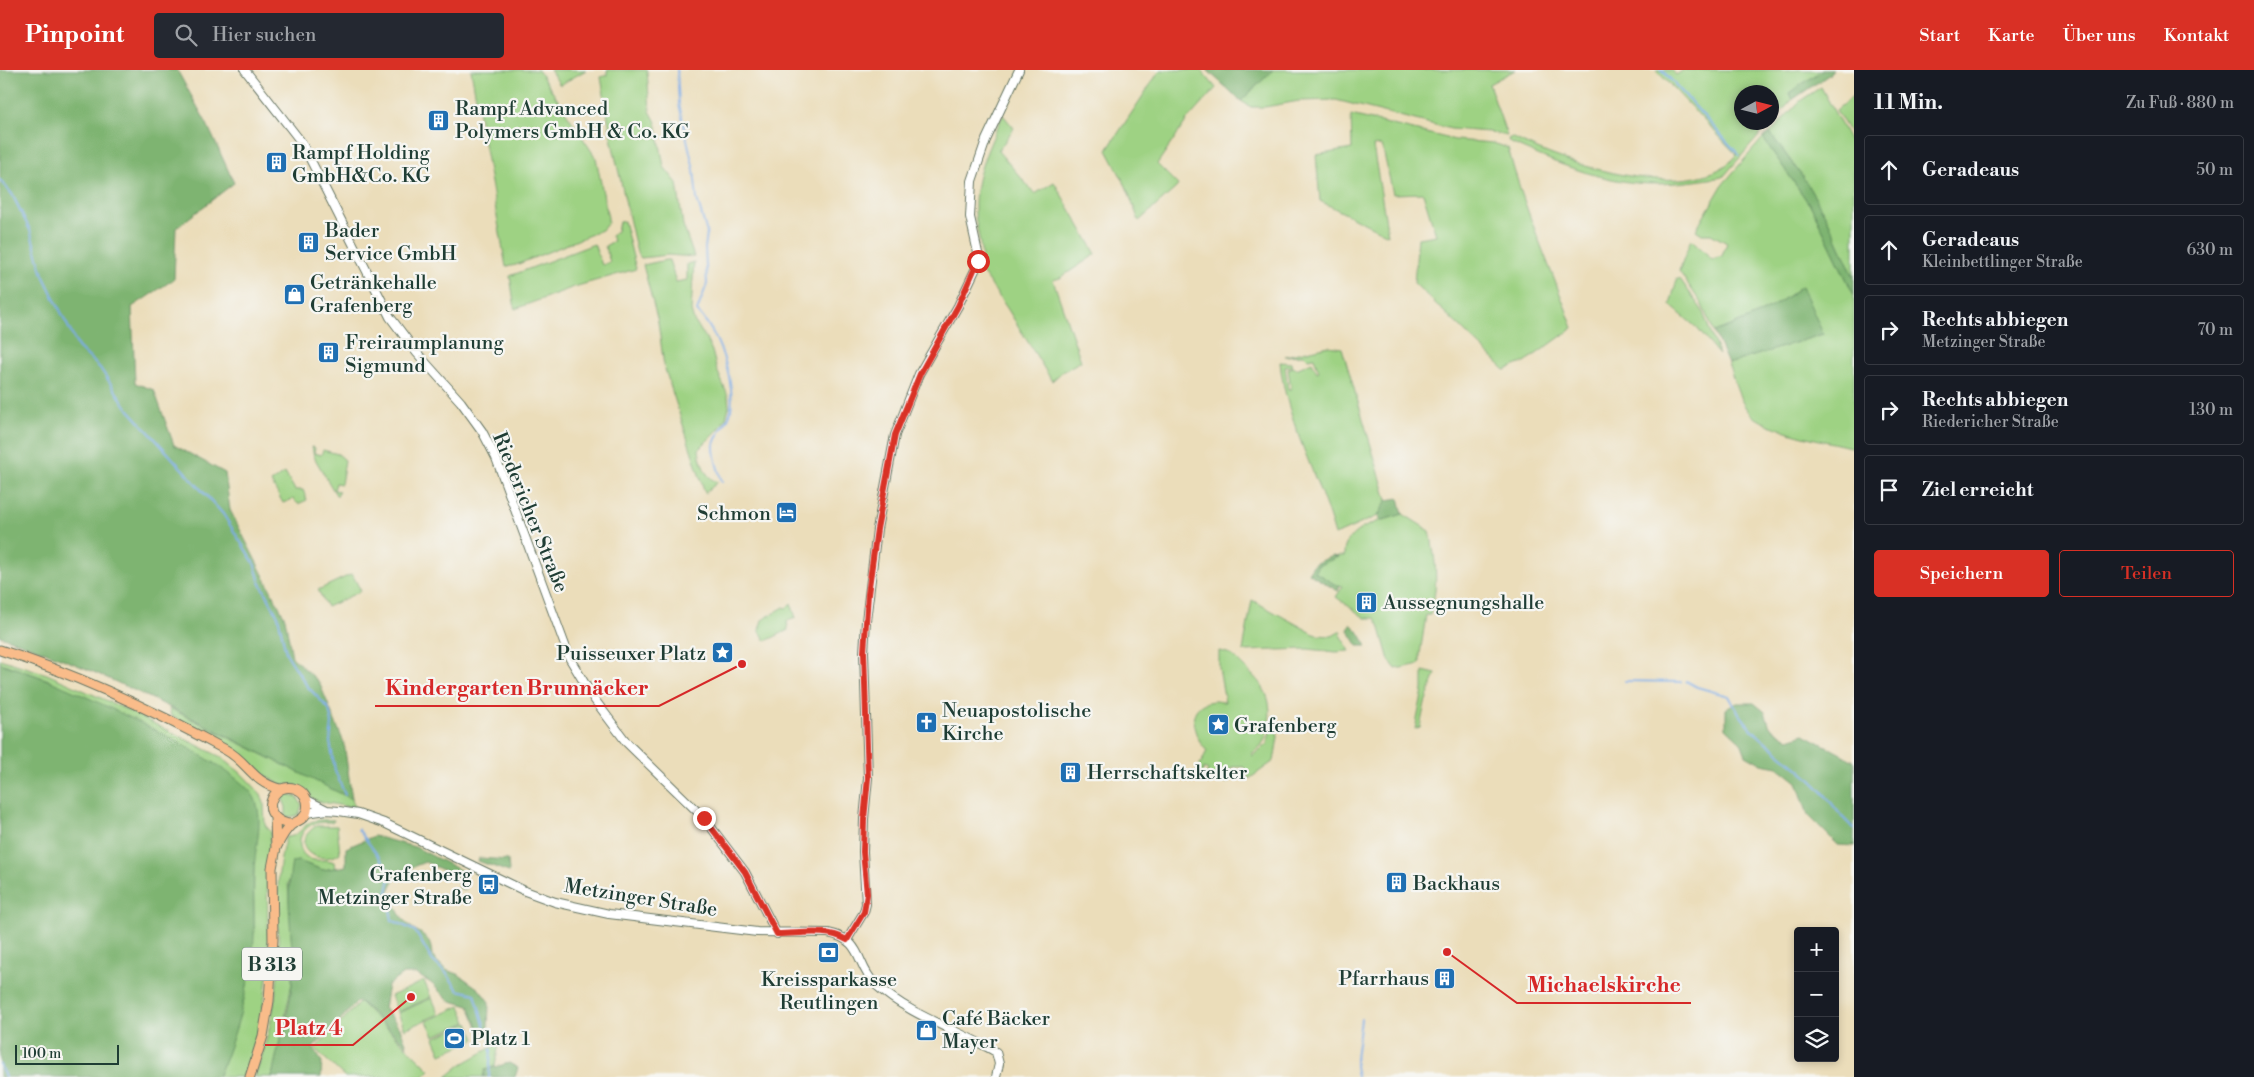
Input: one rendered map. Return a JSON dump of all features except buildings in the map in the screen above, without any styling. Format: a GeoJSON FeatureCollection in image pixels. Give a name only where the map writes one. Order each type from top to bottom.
{"type":"FeatureCollection","features":[{"type":"Feature","properties":{"kind":"main road"},"geometry":{"type":"LineString","coordinates":[[0,650],[80,677],[162,716],[229,751],[263,784],[272,798]]}},
{"type":"Feature","properties":{"kind":"main road"},"geometry":{"type":"LineString","coordinates":[[263,784],[280,789],[293,787],[304,794],[307,800],[306,813],[303,818],[292,824],[280,822],[275,818],[271,808],[272,798],[280,789]]}},
{"type":"Feature","properties":{"kind":"main road","name":"B 313"},"geometry":{"type":"LineString","coordinates":[[250,1077],[262,1036],[269,1001],[273,940],[272,868],[276,848],[275,818]]}},
{"type":"Feature","properties":{"kind":"main road","name":"B 313"},"geometry":{"type":"LineString","coordinates":[[276,848],[284,833],[292,824]]}},
{"type":"Feature","properties":{"kind":"street","name":"Riedericher Straße"},"geometry":{"type":"LineString","coordinates":[[244,70],[302,143],[390,317],[417,353],[461,402],[482,432],[496,458],[570,659],[594,699],[627,743],[704,818],[745,872],[777,934]]}},
{"type":"Feature","properties":{"kind":"street"},"geometry":{"type":"LineString","coordinates":[[996,1077],[999,1064],[996,1052],[937,1024],[884,991],[870,978],[858,951],[847,940],[864,912],[867,894],[863,852],[868,778],[864,652],[868,594],[877,529],[895,435],[920,374],[958,306],[978,261],[970,217],[972,180],[986,140],[1019,70]]}},
{"type":"Feature","properties":{"kind":"street","name":"Metzinger Straße"},"geometry":{"type":"LineString","coordinates":[[307,800],[326,810]]}},
{"type":"Feature","properties":{"kind":"street","name":"Metzinger Straße"},"geometry":{"type":"LineString","coordinates":[[306,813],[326,810],[358,814],[384,823],[525,891],[555,902],[610,914],[777,934],[828,933],[837,934],[847,940]]}},
{"type":"Feature","properties":{"kind":"green space"},"geometry":{"type":"Polygon","coordinates":[[[0,70],[177,70],[207,124],[234,183],[176,228],[174,279],[132,307],[135,383],[154,390],[174,445],[225,473],[230,510],[285,618],[292,657],[319,682],[344,743],[352,799],[134,690],[90,670],[0,636],[0,70]]]}},
{"type":"Feature","properties":{"kind":"green space"},"geometry":{"type":"Polygon","coordinates":[[[471,70],[538,70],[596,158],[608,218],[608,223],[602,230],[516,265],[506,267],[471,70]]]}},
{"type":"Feature","properties":{"kind":"green space"},"geometry":{"type":"Polygon","coordinates":[[[550,70],[586,70],[560,85],[550,70]]]}},
{"type":"Feature","properties":{"kind":"green space"},"geometry":{"type":"Polygon","coordinates":[[[607,70],[647,70],[650,111],[656,122],[664,167],[677,183],[683,225],[694,257],[668,255],[641,258],[637,253],[612,142],[601,77],[607,75],[607,70]]]}},
{"type":"Feature","properties":{"kind":"green space"},"geometry":{"type":"Polygon","coordinates":[[[1160,70],[1201,70],[1216,88],[1187,120],[1157,164],[1178,185],[1139,221],[1126,186],[1107,150],[1160,70]]]}},
{"type":"Feature","properties":{"kind":"green space"},"geometry":{"type":"Polygon","coordinates":[[[1207,70],[1273,70],[1241,101],[1207,70]]]}},
{"type":"Feature","properties":{"kind":"green space"},"geometry":{"type":"Polygon","coordinates":[[[1273,70],[1515,70],[1489,84],[1507,136],[1489,132],[1451,129],[1336,100],[1299,101],[1265,107],[1251,107],[1241,101],[1273,70]]]}},
{"type":"Feature","properties":{"kind":"green space"},"geometry":{"type":"Polygon","coordinates":[[[1656,70],[1672,70],[1676,75],[1684,70],[1823,70],[1789,93],[1792,100],[1779,114],[1779,85],[1734,85],[1734,130],[1764,130],[1723,177],[1658,184],[1620,181],[1571,168],[1509,142],[1508,139],[1512,137],[1562,159],[1594,168],[1627,176],[1660,179],[1691,178],[1717,170],[1737,155],[1656,70]]]}},
{"type":"Feature","properties":{"kind":"green space"},"geometry":{"type":"Polygon","coordinates":[[[1823,70],[1833,70],[1792,100],[1789,93],[1823,70]]]}},
{"type":"Feature","properties":{"kind":"green space"},"geometry":{"type":"Polygon","coordinates":[[[1821,87],[1851,143],[1854,140],[1854,277],[1828,220],[1804,179],[1770,133],[1773,130],[1779,130],[1779,123],[1800,101],[1821,87]]]}},
{"type":"Feature","properties":{"kind":"green space"},"geometry":{"type":"Polygon","coordinates":[[[1854,95],[1854,140],[1836,110],[1854,95]]]}},
{"type":"Feature","properties":{"kind":"green space"},"geometry":{"type":"Polygon","coordinates":[[[1003,115],[1014,128],[998,151],[1035,194],[1054,182],[1096,254],[1060,278],[1053,280],[1081,361],[1062,372],[1052,381],[1007,308],[984,275],[979,271],[981,248],[975,218],[975,197],[983,161],[1003,115]]]}},
{"type":"Feature","properties":{"kind":"green space"},"geometry":{"type":"Polygon","coordinates":[[[1351,115],[1455,140],[1493,143],[1508,148],[1530,216],[1573,328],[1525,362],[1505,370],[1414,283],[1418,238],[1436,235],[1423,193],[1393,194],[1382,145],[1373,146],[1388,235],[1320,201],[1316,155],[1352,149],[1351,115]]]}},
{"type":"Feature","properties":{"kind":"green space"},"geometry":{"type":"Polygon","coordinates":[[[1770,133],[1804,179],[1828,220],[1854,277],[1854,295],[1812,208],[1763,138],[1770,133]]]}},
{"type":"Feature","properties":{"kind":"green space"},"geometry":{"type":"Polygon","coordinates":[[[1763,138],[1812,208],[1854,295],[1854,448],[1782,430],[1756,418],[1748,411],[1742,400],[1728,364],[1823,334],[1801,286],[1760,313],[1714,332],[1701,303],[1679,271],[1691,239],[1712,259],[1722,256],[1727,243],[1711,234],[1702,234],[1696,230],[1723,184],[1763,138]]]}},
{"type":"Feature","properties":{"kind":"green space"},"geometry":{"type":"Polygon","coordinates":[[[624,221],[636,269],[574,287],[515,309],[510,276],[594,244],[602,265],[610,262],[605,246],[614,241],[611,236],[617,231],[619,222],[624,221]]]}},
{"type":"Feature","properties":{"kind":"green space"},"geometry":{"type":"Polygon","coordinates":[[[669,260],[676,282],[687,280],[687,264],[694,262],[691,311],[694,321],[706,338],[712,351],[717,370],[728,396],[729,407],[726,418],[719,429],[699,449],[702,463],[707,473],[713,480],[718,482],[705,493],[664,366],[658,322],[643,265],[669,260]]]}},
{"type":"Feature","properties":{"kind":"green space"},"geometry":{"type":"Polygon","coordinates":[[[1677,279],[1680,279],[1702,310],[1719,355],[1697,328],[1670,305],[1677,279]]]}},
{"type":"Feature","properties":{"kind":"green space"},"geometry":{"type":"Polygon","coordinates":[[[1802,286],[1823,334],[1728,364],[1714,332],[1760,313],[1802,286]]]}},
{"type":"Feature","properties":{"kind":"green space"},"geometry":{"type":"Polygon","coordinates":[[[1329,346],[1342,348],[1387,500],[1378,516],[1335,535],[1289,406],[1283,385],[1280,362],[1291,363],[1292,366],[1285,367],[1288,389],[1291,389],[1288,369],[1294,367],[1296,369],[1312,362],[1317,372],[1319,371],[1314,358],[1308,359],[1304,355],[1285,356],[1329,346]]]}},
{"type":"Feature","properties":{"kind":"green space"},"geometry":{"type":"Polygon","coordinates":[[[312,447],[315,448],[314,453],[321,455],[323,450],[338,454],[345,460],[341,484],[336,483],[334,490],[339,491],[338,495],[336,495],[314,457],[312,447]]]}},
{"type":"Feature","properties":{"kind":"green space"},"geometry":{"type":"Polygon","coordinates":[[[285,473],[295,490],[303,490],[307,500],[298,504],[293,499],[283,503],[271,482],[285,473]]]}},
{"type":"Feature","properties":{"kind":"green space"},"geometry":{"type":"Polygon","coordinates":[[[1399,498],[1403,514],[1380,521],[1378,516],[1387,500],[1399,498]]]}},
{"type":"Feature","properties":{"kind":"green space"},"geometry":{"type":"Polygon","coordinates":[[[1403,514],[1430,531],[1436,583],[1430,615],[1426,615],[1420,664],[1396,669],[1389,660],[1379,625],[1375,618],[1365,618],[1336,597],[1343,586],[1336,585],[1314,572],[1317,566],[1338,556],[1344,556],[1345,546],[1357,532],[1375,523],[1403,514]]]}},
{"type":"Feature","properties":{"kind":"green space"},"geometry":{"type":"Polygon","coordinates":[[[1332,556],[1338,557],[1317,566],[1315,572],[1336,585],[1340,585],[1338,591],[1308,573],[1314,564],[1332,556]]]}},
{"type":"Feature","properties":{"kind":"green space"},"geometry":{"type":"Polygon","coordinates":[[[352,574],[361,591],[327,607],[318,590],[352,574]]]}},
{"type":"Feature","properties":{"kind":"green space"},"geometry":{"type":"Polygon","coordinates":[[[1252,600],[1316,635],[1332,636],[1341,631],[1340,635],[1350,651],[1336,652],[1308,649],[1243,651],[1252,600]]]}},
{"type":"Feature","properties":{"kind":"green space"},"geometry":{"type":"Polygon","coordinates":[[[791,603],[796,618],[787,621],[788,630],[766,641],[759,630],[762,620],[784,607],[786,608],[791,603]]]}},
{"type":"Feature","properties":{"kind":"green space"},"geometry":{"type":"Polygon","coordinates":[[[1351,624],[1358,631],[1367,646],[1358,646],[1348,630],[1351,624]]]}},
{"type":"Feature","properties":{"kind":"green space"},"geometry":{"type":"Polygon","coordinates":[[[1219,651],[1233,656],[1257,680],[1269,701],[1270,718],[1266,736],[1261,746],[1252,753],[1252,756],[1267,744],[1274,716],[1278,737],[1274,761],[1249,779],[1244,767],[1231,767],[1228,783],[1205,778],[1208,770],[1204,768],[1200,777],[1195,774],[1207,751],[1195,730],[1194,715],[1197,708],[1204,704],[1213,701],[1225,702],[1219,668],[1219,651]]]}},
{"type":"Feature","properties":{"kind":"green space"},"geometry":{"type":"Polygon","coordinates":[[[0,659],[47,674],[121,707],[221,757],[241,773],[261,794],[264,803],[265,825],[271,832],[267,886],[267,977],[258,1028],[243,1077],[218,1077],[240,1014],[251,964],[254,938],[254,868],[49,680],[0,663],[0,659]]]}},
{"type":"Feature","properties":{"kind":"green space"},"geometry":{"type":"Polygon","coordinates":[[[0,663],[69,689],[161,733],[222,768],[243,785],[255,799],[258,807],[259,825],[254,880],[253,949],[248,982],[240,1014],[218,1077],[0,1077],[0,663]]]}},
{"type":"Feature","properties":{"kind":"green space"},"geometry":{"type":"Polygon","coordinates":[[[1423,671],[1436,674],[1425,703],[1420,727],[1415,729],[1423,690],[1423,671]]]}},
{"type":"Feature","properties":{"kind":"green space"},"geometry":{"type":"Polygon","coordinates":[[[1737,703],[1754,703],[1765,712],[1770,727],[1789,739],[1804,734],[1854,761],[1854,846],[1838,845],[1808,815],[1797,782],[1778,767],[1762,764],[1746,755],[1741,742],[1726,728],[1726,709],[1737,703]]]}},
{"type":"Feature","properties":{"kind":"green space"},"geometry":{"type":"Polygon","coordinates":[[[169,708],[352,799],[355,808],[316,801],[295,785],[279,784],[229,745],[171,716],[169,708]]]}},
{"type":"Feature","properties":{"kind":"green space"},"geometry":{"type":"Polygon","coordinates":[[[289,794],[297,797],[302,805],[299,814],[286,817],[286,807],[282,797],[289,794]]]}},
{"type":"Feature","properties":{"kind":"green space"},"geometry":{"type":"Polygon","coordinates":[[[334,820],[333,822],[313,824],[301,836],[300,846],[305,855],[313,860],[334,862],[335,868],[323,870],[298,861],[288,883],[292,983],[272,1077],[255,1077],[270,1026],[277,986],[279,870],[286,837],[296,834],[312,822],[334,820]]]}},
{"type":"Feature","properties":{"kind":"green space"},"geometry":{"type":"Polygon","coordinates":[[[316,826],[337,826],[340,853],[324,858],[309,853],[305,848],[304,841],[307,834],[316,826]]]}},
{"type":"Feature","properties":{"kind":"green space"},"geometry":{"type":"Polygon","coordinates":[[[374,836],[415,847],[464,872],[466,887],[464,890],[459,888],[456,876],[425,862],[397,873],[389,891],[397,910],[404,920],[413,929],[426,937],[432,956],[446,970],[458,974],[479,989],[489,1002],[488,1029],[480,1032],[469,1006],[448,1000],[431,983],[416,974],[403,974],[388,985],[384,1008],[400,1028],[407,1046],[361,1002],[357,1002],[313,1048],[322,1062],[321,1077],[272,1077],[292,984],[289,892],[292,862],[298,861],[323,870],[346,866],[346,848],[374,836]]]}},
{"type":"Feature","properties":{"kind":"green space"},"geometry":{"type":"Polygon","coordinates":[[[479,858],[508,860],[509,872],[478,861],[479,858]]]}},
{"type":"Feature","properties":{"kind":"green space"},"geometry":{"type":"Polygon","coordinates":[[[424,981],[431,997],[398,1012],[391,996],[424,981]]]}},
{"type":"Feature","properties":{"kind":"green space"},"geometry":{"type":"Polygon","coordinates":[[[432,998],[439,1014],[405,1029],[398,1013],[432,998]]]}},
{"type":"Feature","properties":{"kind":"green space"},"geometry":{"type":"Polygon","coordinates":[[[360,1002],[430,1070],[423,1077],[345,1077],[315,1049],[360,1002]]]}},
{"type":"Feature","properties":{"kind":"green space"},"geometry":{"type":"Polygon","coordinates":[[[460,1006],[467,1022],[434,1036],[427,1021],[460,1006]]]}},
{"type":"Feature","properties":{"kind":"green space","name":"Platz 1"},"geometry":{"type":"Polygon","coordinates":[[[468,1023],[475,1039],[441,1054],[434,1038],[468,1023]]]}},
{"type":"Feature","properties":{"kind":"green space"},"geometry":{"type":"Polygon","coordinates":[[[499,1043],[495,1066],[485,1070],[483,1077],[446,1077],[462,1064],[499,1043]]]}},
{"type":"Feature","properties":{"kind":"green space"},"geometry":{"type":"Polygon","coordinates":[[[509,1063],[518,1068],[515,1077],[483,1077],[485,1070],[509,1063]]]}},
{"type":"Feature","properties":{"kind":"waterway"},"geometry":{"type":"LineString","coordinates":[[677,70],[679,104],[694,170],[697,199],[707,233],[705,248],[707,284],[697,311],[705,320],[718,344],[728,371],[732,398],[730,415],[717,436],[714,445],[715,459],[722,482]]}},
{"type":"Feature","properties":{"kind":"waterway"},"geometry":{"type":"LineString","coordinates":[[1662,70],[1739,155]]}},
{"type":"Feature","properties":{"kind":"waterway"},"geometry":{"type":"LineString","coordinates":[[0,180],[12,194],[30,230],[43,275],[78,347],[100,368],[128,409],[223,514],[254,563],[260,582],[278,616],[286,653],[307,686],[329,709],[332,723],[330,742],[335,770],[345,795]]}},
{"type":"Feature","properties":{"kind":"waterway"},"geometry":{"type":"LineString","coordinates":[[1625,681],[1681,682]]}},
{"type":"Feature","properties":{"kind":"waterway"},"geometry":{"type":"LineString","coordinates":[[1686,681],[1697,687],[1729,696],[1748,724],[1770,746],[1807,776],[1854,828]]}},
{"type":"Feature","properties":{"kind":"waterway"},"geometry":{"type":"LineString","coordinates":[[358,829],[391,873],[387,892],[392,920],[415,931],[432,960],[447,974],[458,990],[475,994],[487,1035]]}},
{"type":"Feature","properties":{"kind":"waterway"},"geometry":{"type":"LineString","coordinates":[[1357,1077],[1355,1066],[1361,1019]]}},
{"type":"Feature","properties":{"kind":"waterway"},"geometry":{"type":"LineString","coordinates":[[489,1077],[491,1049]]}},
{"type":"Feature","properties":{"kind":"waterway"},"geometry":{"type":"LineString","coordinates":[[0,1065],[5,1077]]}},
{"type":"Feature","properties":{"kind":"place","name":"Rampf Advanced Polymers GmbH & Co. KG"},"geometry":{"type":"Point","coordinates":[439,120]}},
{"type":"Feature","properties":{"kind":"place","name":"Rampf Holding GmbH&Co. KG"},"geometry":{"type":"Point","coordinates":[276,163]}},
{"type":"Feature","properties":{"kind":"place","name":"Bader Service GmbH"},"geometry":{"type":"Point","coordinates":[309,242]}},
{"type":"Feature","properties":{"kind":"place","name":"Getränkehalle Grafenberg"},"geometry":{"type":"Point","coordinates":[294,294]}},
{"type":"Feature","properties":{"kind":"place","name":"Freiraumplanung Sigmund"},"geometry":{"type":"Point","coordinates":[329,353]}},
{"type":"Feature","properties":{"kind":"place","name":"Schmon"},"geometry":{"type":"Point","coordinates":[787,513]}},
{"type":"Feature","properties":{"kind":"place","name":"Aussegnungshalle"},"geometry":{"type":"Point","coordinates":[1367,602]}},
{"type":"Feature","properties":{"kind":"place","name":"Puisseuxer Platz"},"geometry":{"type":"Point","coordinates":[722,653]}},
{"type":"Feature","properties":{"kind":"place","name":"Kindergarten Brunnäcker"},"geometry":{"type":"Point","coordinates":[742,664]}},
{"type":"Feature","properties":{"kind":"place","name":"Neuapostolische Kirche"},"geometry":{"type":"Point","coordinates":[926,722]}},
{"type":"Feature","properties":{"kind":"place","name":"Grafenberg"},"geometry":{"type":"Point","coordinates":[1218,725]}},
{"type":"Feature","properties":{"kind":"place","name":"Herrschaftskelter"},"geometry":{"type":"Point","coordinates":[1071,772]}},
{"type":"Feature","properties":{"kind":"place","name":"Backhaus"},"geometry":{"type":"Point","coordinates":[1397,883]}},
{"type":"Feature","properties":{"kind":"place","name":"Grafenberg Metzinger Straße"},"geometry":{"type":"Point","coordinates":[488,885]}},
{"type":"Feature","properties":{"kind":"place","name":"Michaelskirche"},"geometry":{"type":"Point","coordinates":[1447,952]}},
{"type":"Feature","properties":{"kind":"place","name":"Kreissparkasse Reutlingen"},"geometry":{"type":"Point","coordinates":[829,953]}},
{"type":"Feature","properties":{"kind":"place","name":"Pfarrhaus"},"geometry":{"type":"Point","coordinates":[1445,978]}},
{"type":"Feature","properties":{"kind":"place","name":"Platz 4"},"geometry":{"type":"Point","coordinates":[411,997]}},
{"type":"Feature","properties":{"kind":"place","name":"Café Bäcker Mayer"},"geometry":{"type":"Point","coordinates":[926,1030]}},
{"type":"Feature","properties":{"kind":"place","name":"Platz 1"},"geometry":{"type":"Point","coordinates":[455,1038]}},
{"type":"Feature","properties":{"kind":"route"},"geometry":{"type":"LineString","coordinates":[[704,818],[745,872],[777,934],[828,933],[837,934],[847,940],[864,912],[867,894],[863,861],[864,819],[868,778],[864,652],[868,594],[877,529],[895,435],[920,374],[958,306],[978,261]]}}]}
